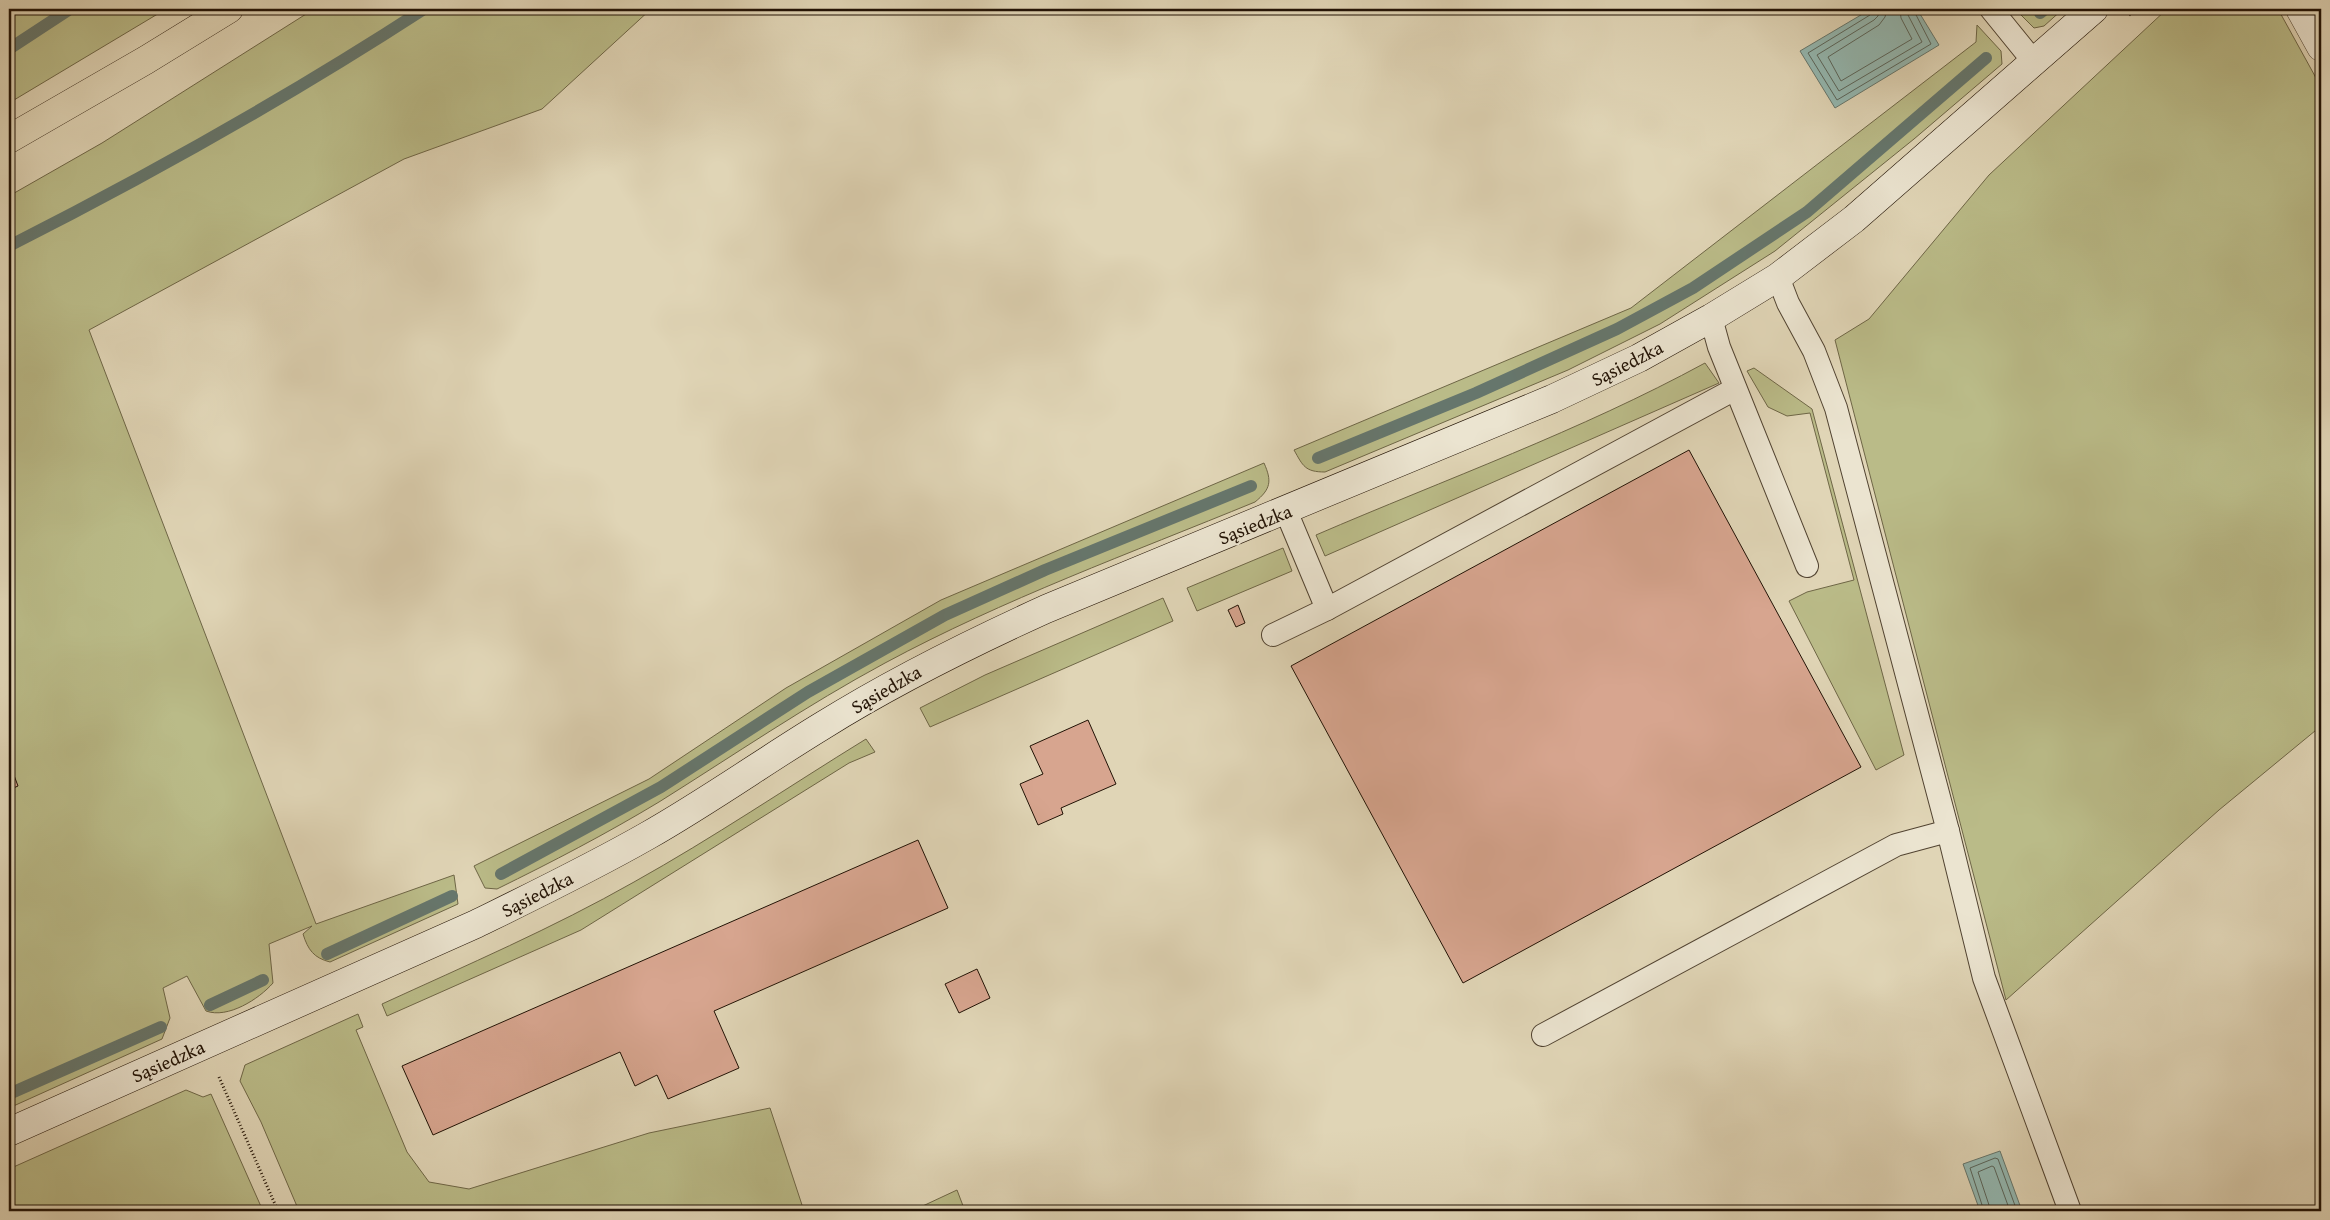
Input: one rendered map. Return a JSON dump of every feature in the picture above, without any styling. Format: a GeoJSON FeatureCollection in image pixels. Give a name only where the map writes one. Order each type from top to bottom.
{"type":"FeatureCollection","features":[{"type":"Feature","properties":{"kind":"highway"},"geometry":{"type":"LineString","coordinates":[[9,139],[146,60],[229,9]]}},
{"type":"Feature","properties":{"kind":"street","name":"Sąsiedzka"},"geometry":{"type":"LineString","coordinates":[[9,1132],[476,924],[590,867],[646,837],[823,725],[933,662],[1046,610],[1583,385],[1639,358],[1711,318],[1778,277],[1854,219],[2094,9]]}},
{"type":"Feature","properties":{"kind":"street"},"geometry":{"type":"LineString","coordinates":[[2300,9],[2321,47]]}},
{"type":"Feature","properties":{"kind":"lane"},"geometry":{"type":"LineString","coordinates":[[1991,9],[2034,62]]}},
{"type":"Feature","properties":{"kind":"lane"},"geometry":{"type":"LineString","coordinates":[[1778,277],[1788,303],[1814,352],[1836,408],[1948,832],[1984,978],[2070,1211]]}},
{"type":"Feature","properties":{"kind":"lane"},"geometry":{"type":"LineString","coordinates":[[1711,318],[1719,348],[1807,566]]}},
{"type":"Feature","properties":{"kind":"lane"},"geometry":{"type":"LineString","coordinates":[[1273,635],[1327,609],[1735,389]]}},
{"type":"Feature","properties":{"kind":"lane"},"geometry":{"type":"LineString","coordinates":[[1286,511],[1327,609]]}},
{"type":"Feature","properties":{"kind":"lane"},"geometry":{"type":"LineString","coordinates":[[1542,1035],[1896,845],[1948,832]]}},
{"type":"Feature","properties":{"kind":"path"},"geometry":{"type":"LineString","coordinates":[[205,1045],[278,1211]]}},
{"type":"Feature","properties":{"kind":"green space"},"geometry":{"type":"Polygon","coordinates":[[[9,9],[166,9],[9,103],[9,9]]]}},
{"type":"Feature","properties":{"kind":"green space"},"geometry":{"type":"Polygon","coordinates":[[[314,9],[651,9],[542,109],[404,159],[89,330],[316,924],[454,875],[458,904],[330,962],[316,956],[307,945],[303,934],[312,926],[269,944],[273,983],[260,995],[233,1010],[215,1013],[206,1011],[187,976],[163,988],[170,1018],[162,1039],[9,1108],[9,196],[102,143],[314,9]]]}},
{"type":"Feature","properties":{"kind":"green space"},"geometry":{"type":"Polygon","coordinates":[[[2015,9],[2063,9],[2044,26],[2034,28],[2015,9]]]}},
{"type":"Feature","properties":{"kind":"green space"},"geometry":{"type":"Polygon","coordinates":[[[2167,9],[2278,9],[2321,87],[2321,726],[2219,810],[2006,1000],[1835,340],[1869,319],[1989,175],[2167,9]]]}},
{"type":"Feature","properties":{"kind":"green space"},"geometry":{"type":"Polygon","coordinates":[[[1977,25],[2001,51],[2002,64],[1914,139],[1775,251],[1660,324],[1568,370],[1325,472],[1313,471],[1305,467],[1300,460],[1294,450],[1631,308],[1976,42],[1977,25]]]}},
{"type":"Feature","properties":{"kind":"green space"},"geometry":{"type":"Polygon","coordinates":[[[1705,363],[1719,383],[1325,556],[1316,535],[1561,433],[1658,388],[1705,363]]]}},
{"type":"Feature","properties":{"kind":"green space"},"geometry":{"type":"Polygon","coordinates":[[[1754,368],[1812,409],[1904,755],[1876,770],[1789,601],[1807,592],[1854,580],[1810,413],[1787,416],[1768,407],[1747,371],[1754,368]]]}},
{"type":"Feature","properties":{"kind":"green space"},"geometry":{"type":"Polygon","coordinates":[[[1264,463],[1269,480],[1267,489],[1255,502],[1022,597],[930,640],[827,696],[659,802],[619,825],[497,889],[485,888],[474,866],[649,779],[786,688],[941,600],[1264,463]]]}},
{"type":"Feature","properties":{"kind":"green space"},"geometry":{"type":"Polygon","coordinates":[[[1283,548],[1292,571],[1197,611],[1187,588],[1283,548]]]}},
{"type":"Feature","properties":{"kind":"green space"},"geometry":{"type":"Polygon","coordinates":[[[1163,598],[1173,621],[930,727],[920,708],[985,675],[1163,598]]]}},
{"type":"Feature","properties":{"kind":"green space"},"geometry":{"type":"Polygon","coordinates":[[[866,739],[875,752],[849,763],[581,930],[387,1016],[382,1004],[509,946],[603,899],[693,848],[866,739]]]}},
{"type":"Feature","properties":{"kind":"green space"},"geometry":{"type":"Polygon","coordinates":[[[358,1014],[363,1027],[356,1030],[407,1152],[429,1182],[469,1189],[649,1133],[770,1108],[804,1211],[299,1211],[261,1122],[240,1081],[245,1065],[358,1014]]]}},
{"type":"Feature","properties":{"kind":"green space"},"geometry":{"type":"Polygon","coordinates":[[[186,1090],[203,1097],[211,1094],[263,1211],[9,1211],[9,1169],[186,1090]]]}},
{"type":"Feature","properties":{"kind":"green space"},"geometry":{"type":"Polygon","coordinates":[[[957,1190],[965,1211],[912,1211],[957,1190]]]}},
{"type":"Feature","properties":{"kind":"water"},"geometry":{"type":"Polygon","coordinates":[[[1871,9],[1917,9],[1939,45],[1835,108],[1800,51],[1871,9]]]}},
{"type":"Feature","properties":{"kind":"water"},"geometry":{"type":"Polygon","coordinates":[[[2000,1151],[2022,1211],[1980,1211],[1963,1164],[2000,1151]]]}},
{"type":"Feature","properties":{"kind":"building"},"geometry":{"type":"Polygon","coordinates":[[[1689,450],[1861,767],[1463,983],[1291,666],[1689,450]]]}},
{"type":"Feature","properties":{"kind":"building"},"geometry":{"type":"Polygon","coordinates":[[[1238,605],[1245,623],[1236,627],[1228,610],[1238,605]]]}},
{"type":"Feature","properties":{"kind":"building"},"geometry":{"type":"Polygon","coordinates":[[[1088,720],[1116,784],[1061,808],[1063,814],[1038,825],[1020,784],[1043,774],[1030,746],[1088,720]]]}},
{"type":"Feature","properties":{"kind":"building"},"geometry":{"type":"Polygon","coordinates":[[[9,762],[18,786],[9,790],[9,762]]]}},
{"type":"Feature","properties":{"kind":"building"},"geometry":{"type":"Polygon","coordinates":[[[918,840],[948,908],[714,1011],[739,1068],[668,1099],[657,1075],[635,1086],[620,1052],[433,1135],[402,1066],[918,840]]]}},
{"type":"Feature","properties":{"kind":"building"},"geometry":{"type":"Polygon","coordinates":[[[977,969],[990,998],[959,1013],[945,984],[977,969]]]}},
{"type":"Feature","properties":{"kind":"waterway"},"geometry":{"type":"LineString","coordinates":[[9,49],[70,9]]}},
{"type":"Feature","properties":{"kind":"waterway"},"geometry":{"type":"LineString","coordinates":[[9,246],[115,191],[220,133],[323,73],[424,9]]}},
{"type":"Feature","properties":{"kind":"waterway"},"geometry":{"type":"LineString","coordinates":[[2040,13],[2045,9]]}},
{"type":"Feature","properties":{"kind":"waterway"},"geometry":{"type":"LineString","coordinates":[[1318,458],[1476,393],[1617,329],[1693,288],[1807,212],[1986,58]]}},
{"type":"Feature","properties":{"kind":"waterway"},"geometry":{"type":"LineString","coordinates":[[501,874],[661,787],[808,692],[945,615],[1045,570],[1251,486]]}},
{"type":"Feature","properties":{"kind":"waterway"},"geometry":{"type":"LineString","coordinates":[[327,954],[452,896]]}},
{"type":"Feature","properties":{"kind":"waterway"},"geometry":{"type":"LineString","coordinates":[[210,1005],[263,980]]}},
{"type":"Feature","properties":{"kind":"waterway"},"geometry":{"type":"LineString","coordinates":[[9,1094],[161,1027]]}}]}
